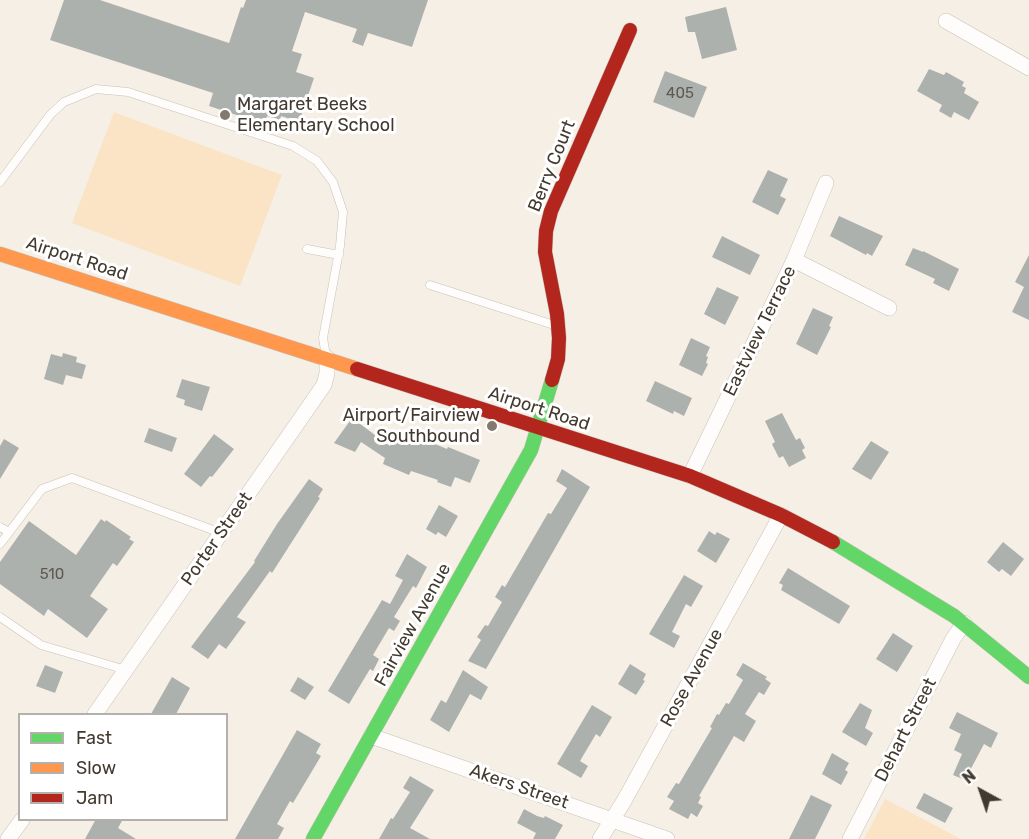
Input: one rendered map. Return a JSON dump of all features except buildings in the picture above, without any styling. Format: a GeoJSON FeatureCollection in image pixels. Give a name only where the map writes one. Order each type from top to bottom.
{"type":"FeatureCollection","features":[{"type":"Feature","properties":{"kind":"street"},"geometry":{"type":"LineString","coordinates":[[946,21],[1029,68]]}},
{"type":"Feature","properties":{"kind":"street","name":"Berry Court"},"geometry":{"type":"LineString","coordinates":[[538,427],[558,359],[558,314],[548,274],[545,252],[546,231],[551,211],[630,30]]}},
{"type":"Feature","properties":{"kind":"street","name":"Eastview Terrace"},"geometry":{"type":"LineString","coordinates":[[690,476],[794,260],[826,183]]}},
{"type":"Feature","properties":{"kind":"street","name":"Airport Road"},"geometry":{"type":"LineString","coordinates":[[0,254],[690,476],[735,494],[843,547],[898,580],[964,623],[1029,677]]}},
{"type":"Feature","properties":{"kind":"street"},"geometry":{"type":"LineString","coordinates":[[794,260],[889,308]]}},
{"type":"Feature","properties":{"kind":"street","name":"Porter Street"},"geometry":{"type":"LineString","coordinates":[[96,713],[324,385],[327,358]]}},
{"type":"Feature","properties":{"kind":"street","name":"Fairview Avenue"},"geometry":{"type":"LineString","coordinates":[[314,839],[531,450],[538,427]]}},
{"type":"Feature","properties":{"kind":"street","name":"Rose Avenue"},"geometry":{"type":"LineString","coordinates":[[600,839],[629,791],[781,515]]}},
{"type":"Feature","properties":{"kind":"street","name":"Dehart Street"},"geometry":{"type":"LineString","coordinates":[[850,839],[953,639],[964,623]]}},
{"type":"Feature","properties":{"kind":"street","name":"Akers Street"},"geometry":{"type":"LineString","coordinates":[[371,736],[667,839]]}},
{"type":"Feature","properties":{"kind":"street"},"geometry":{"type":"LineString","coordinates":[[8,839],[21,821]]}},
{"type":"Feature","properties":{"kind":"lane"},"geometry":{"type":"LineString","coordinates":[[0,182],[50,115],[64,102],[96,89],[128,92],[293,146],[317,161],[333,182],[343,212],[339,255],[323,338],[327,358]]}},
{"type":"Feature","properties":{"kind":"lane"},"geometry":{"type":"LineString","coordinates":[[308,249],[339,255]]}},
{"type":"Feature","properties":{"kind":"lane"},"geometry":{"type":"LineString","coordinates":[[430,285],[558,326]]}},
{"type":"Feature","properties":{"kind":"lane"},"geometry":{"type":"LineString","coordinates":[[0,544],[42,489],[72,478],[221,534]]}},
{"type":"Feature","properties":{"kind":"lane"},"geometry":{"type":"LineString","coordinates":[[0,527],[9,532]]}},
{"type":"Feature","properties":{"kind":"lane"},"geometry":{"type":"LineString","coordinates":[[0,616],[41,645],[126,670]]}},
{"type":"Feature","properties":{"kind":"shaded area"},"geometry":{"type":"Polygon","coordinates":[[[114,112],[282,175],[240,286],[72,223],[114,112]]]}},
{"type":"Feature","properties":{"kind":"shaded area"},"geometry":{"type":"Polygon","coordinates":[[[885,799],[961,839],[864,839],[885,799]]]}},
{"type":"Feature","properties":{"kind":"traffic: fast"},"geometry":{"type":"LineString","coordinates":[[313,839],[531,450],[552,380]]}},
{"type":"Feature","properties":{"kind":"traffic: fast"},"geometry":{"type":"LineString","coordinates":[[833,542],[954,616],[1029,677]]}},
{"type":"Feature","properties":{"kind":"traffic: slow"},"geometry":{"type":"LineString","coordinates":[[0,254],[357,369]]}},
{"type":"Feature","properties":{"kind":"traffic: jam"},"geometry":{"type":"LineString","coordinates":[[552,380],[558,359],[559,338],[557,314],[545,252],[546,231],[551,211],[630,30]]}},
{"type":"Feature","properties":{"kind":"traffic: jam"},"geometry":{"type":"LineString","coordinates":[[357,369],[690,476],[781,515],[833,542]]}},
{"type":"Feature","properties":{"kind":"place","name":"Margaret Beeks Elementary School"},"geometry":{"type":"Point","coordinates":[225,115]}},
{"type":"Feature","properties":{"kind":"place","name":"Airport/Fairview Southbound"},"geometry":{"type":"Point","coordinates":[492,426]}}]}
